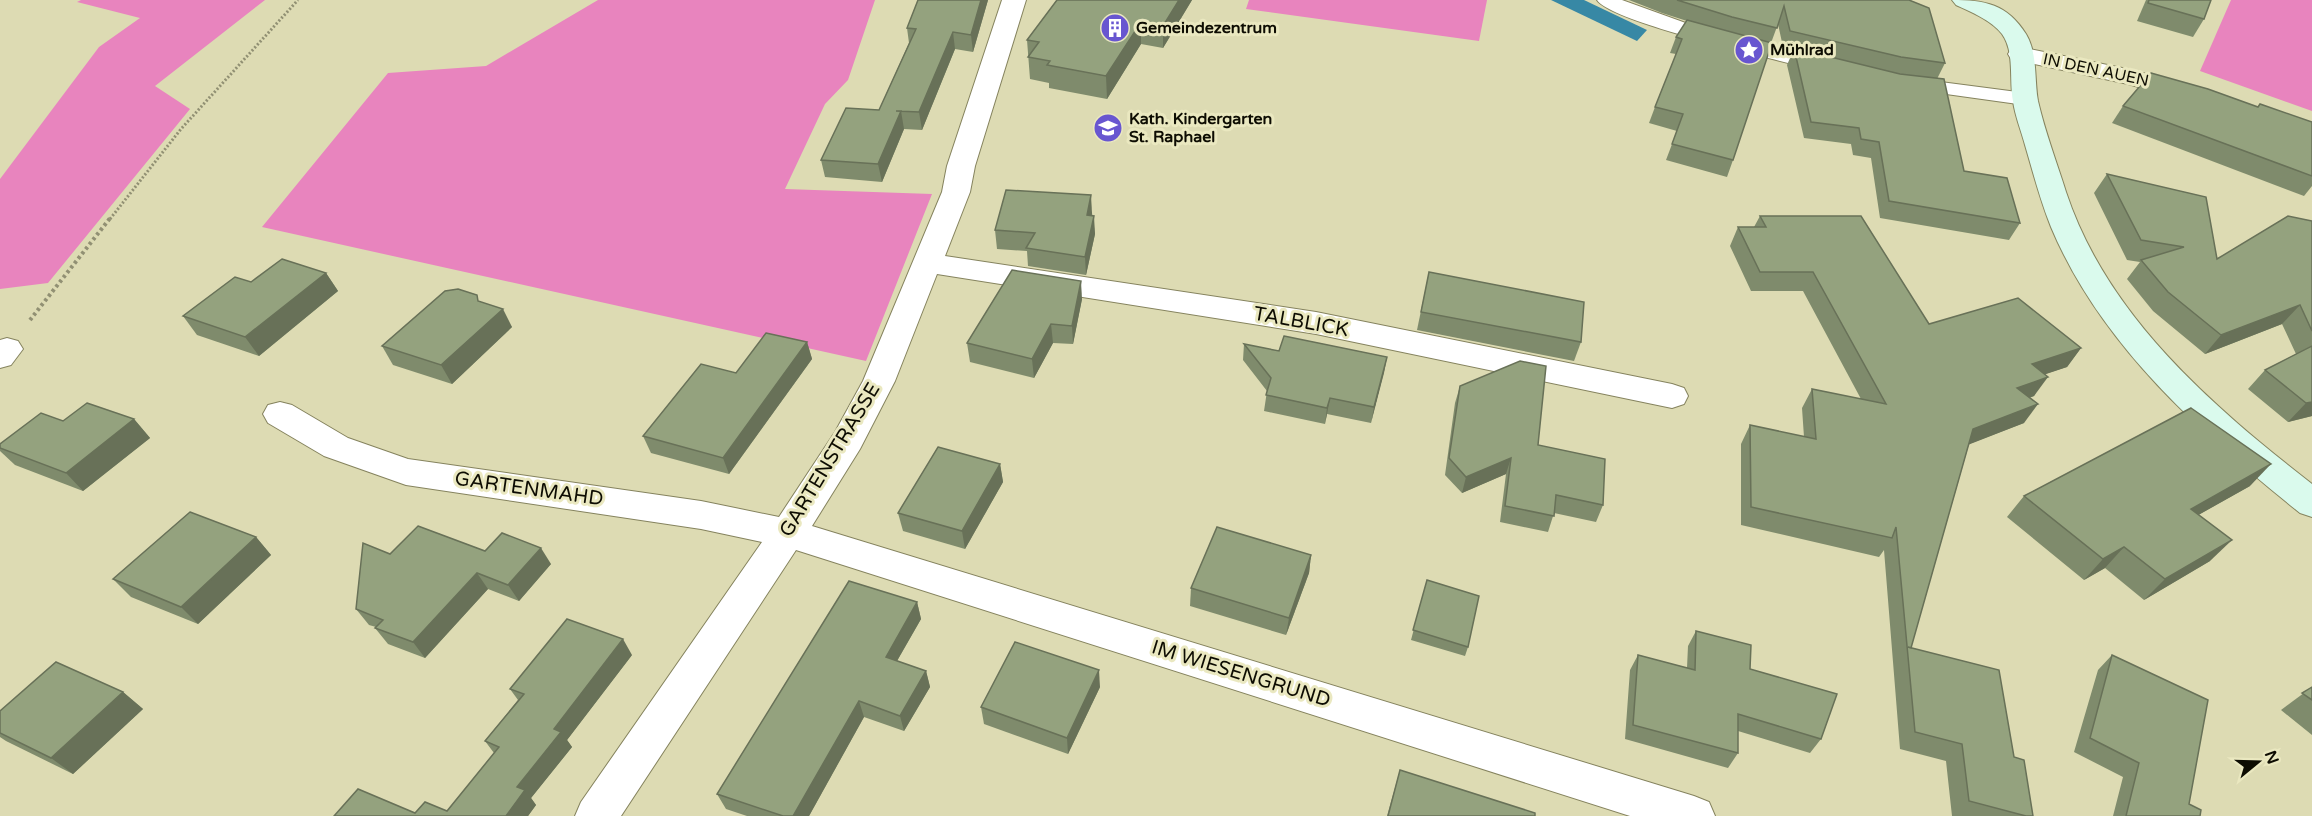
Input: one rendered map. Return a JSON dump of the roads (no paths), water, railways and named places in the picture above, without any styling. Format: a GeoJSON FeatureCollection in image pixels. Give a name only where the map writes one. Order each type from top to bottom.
{"type":"FeatureCollection","features":[{"type":"Feature","properties":{"kind":"street","name":"GARTENSTRASSE"},"geometry":{"type":"LineString","coordinates":[[596,816],[788,533],[848,440],[879,381],[956,192],[961,166],[1014,0]]}},
{"type":"Feature","properties":{"kind":"street"},"geometry":{"type":"LineString","coordinates":[[1964,0],[2001,19],[2015,37],[2020,54],[2025,99],[2066,230],[2096,285],[2138,342],[2187,394],[2237,441],[2312,503]]}},
{"type":"Feature","properties":{"kind":"street","name":"IN DEN AUEN"},"geometry":{"type":"LineString","coordinates":[[2020,54],[2132,76],[2206,98]]}},
{"type":"Feature","properties":{"kind":"street","name":"TALBLICK"},"geometry":{"type":"LineString","coordinates":[[928,263],[1316,323],[1672,396]]}},
{"type":"Feature","properties":{"kind":"street","name":"GARTENMAHD"},"geometry":{"type":"LineString","coordinates":[[280,414],[336,447],[406,472],[701,515],[788,533]]}},
{"type":"Feature","properties":{"kind":"street","name":"IM WIESENGRUND"},"geometry":{"type":"LineString","coordinates":[[788,533],[1694,816]]}},
{"type":"Feature","properties":{"kind":"lane"},"geometry":{"type":"LineString","coordinates":[[1606,0],[1654,19],[1719,39],[1845,71]]}},
{"type":"Feature","properties":{"kind":"lane"},"geometry":{"type":"LineString","coordinates":[[1893,82],[2025,99]]}},
{"type":"Feature","properties":{"kind":"water"},"geometry":{"type":"Polygon","coordinates":[[[1551,0],[1584,0],[1647,30],[1637,41],[1551,0]]]}},
{"type":"Feature","properties":{"kind":"place","name":"Gemeindezentrum"},"geometry":{"type":"Point","coordinates":[1115,28]}},
{"type":"Feature","properties":{"kind":"place","name":"Mühlrad"},"geometry":{"type":"Point","coordinates":[1749,50]}},
{"type":"Feature","properties":{"kind":"place","name":"Kath. Kindergarten St. Raphael"},"geometry":{"type":"Point","coordinates":[1108,128]}}]}
